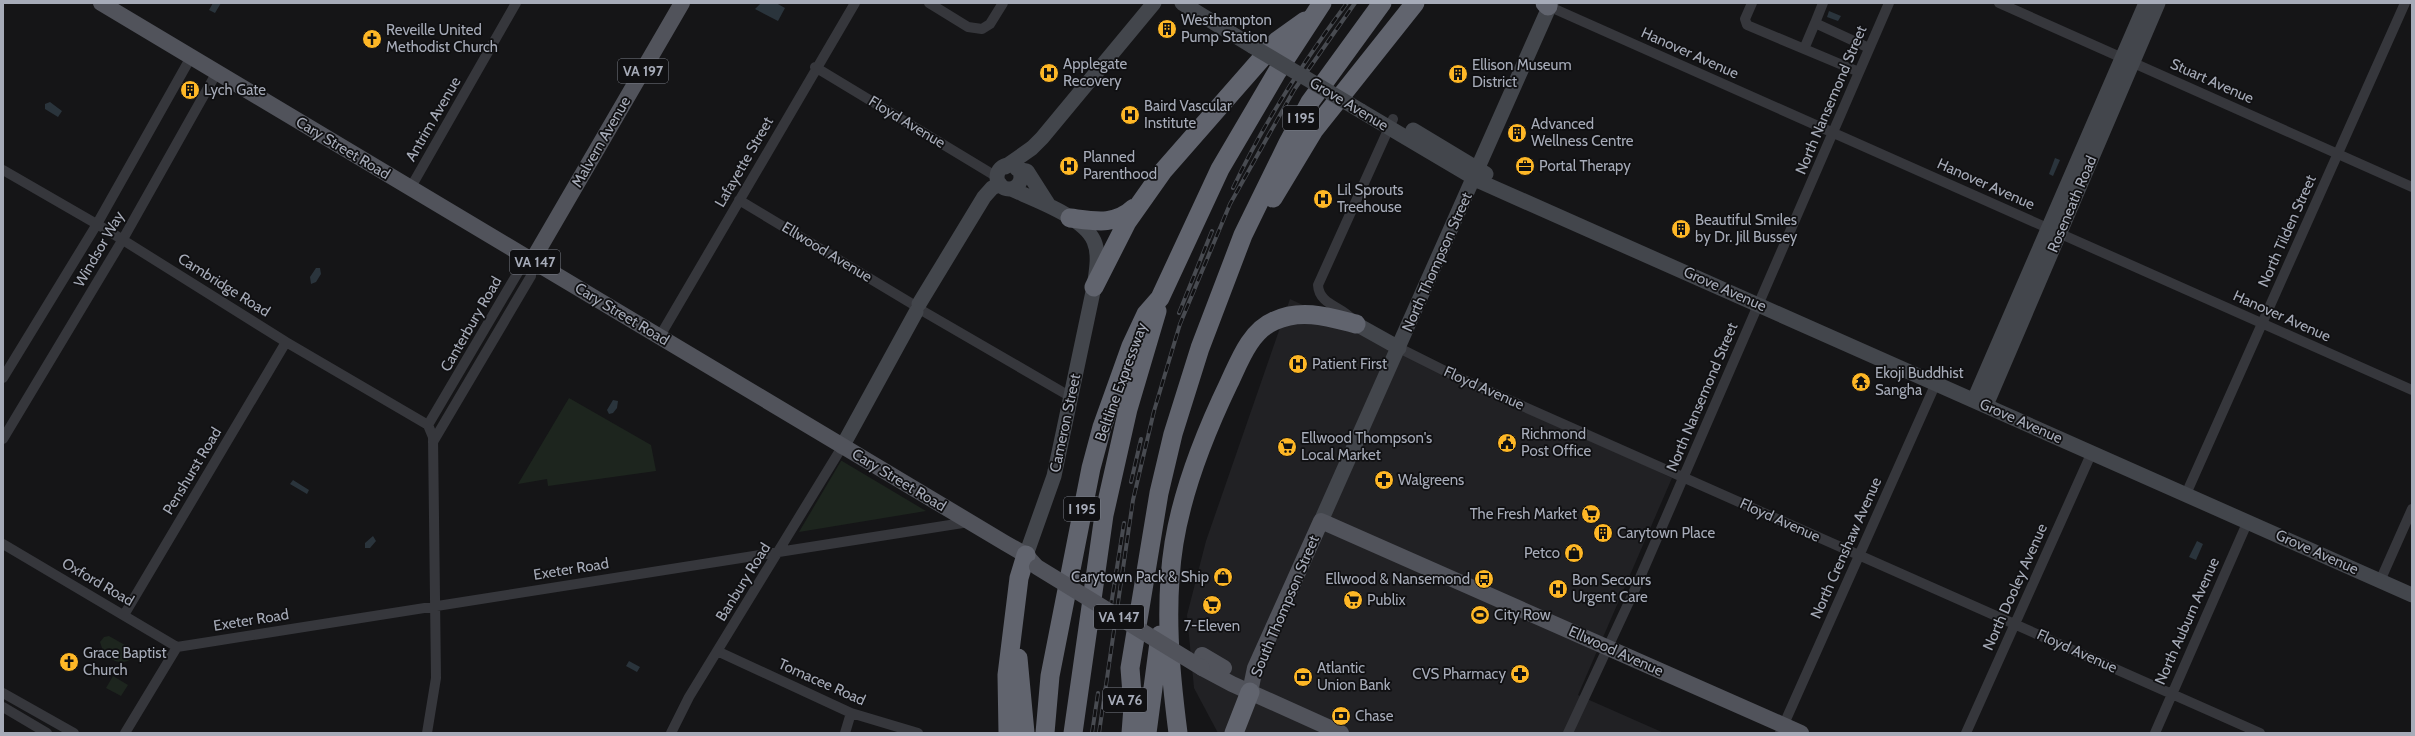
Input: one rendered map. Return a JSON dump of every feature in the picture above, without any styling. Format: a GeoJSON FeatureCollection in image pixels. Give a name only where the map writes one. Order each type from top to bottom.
{"type":"FeatureCollection","features":[{"type":"Feature","properties":{"kind":"highway","name":"I 195"},"geometry":{"type":"LineString","coordinates":[[1131,733],[1133,707],[1130,668],[1159,493],[1173,434],[1200,348],[1243,235],[1288,143],[1310,102],[1382,3]]}},
{"type":"Feature","properties":{"kind":"highway"},"geometry":{"type":"LineString","coordinates":[[1243,235],[1273,197],[1314,130],[1415,3]]}},
{"type":"Feature","properties":{"kind":"highway"},"geometry":{"type":"LineString","coordinates":[[1094,287],[1127,222],[1163,171],[1277,41],[1317,10]]}},
{"type":"Feature","properties":{"kind":"highway","name":"Beltline Expressway"},"geometry":{"type":"LineString","coordinates":[[1044,733],[1050,676],[1091,468],[1102,427],[1131,346],[1146,314],[1160,298],[1220,169],[1317,10]]}},
{"type":"Feature","properties":{"kind":"highway"},"geometry":{"type":"LineString","coordinates":[[1070,218],[1109,221],[1125,216],[1140,203]]}},
{"type":"Feature","properties":{"kind":"highway"},"geometry":{"type":"LineString","coordinates":[[1073,733],[1104,515],[1128,409],[1160,298]]}},
{"type":"Feature","properties":{"kind":"highway"},"geometry":{"type":"LineString","coordinates":[[1178,733],[1170,667],[1170,604],[1174,544],[1183,508],[1214,413],[1252,340],[1262,328],[1272,321],[1297,314],[1324,316],[1356,324]]}},
{"type":"Feature","properties":{"kind":"highway"},"geometry":{"type":"LineString","coordinates":[[1008,733],[1007,675],[1019,578],[1034,559]]}},
{"type":"Feature","properties":{"kind":"highway"},"geometry":{"type":"LineString","coordinates":[[1147,733],[1166,590],[1172,569]]}},
{"type":"Feature","properties":{"kind":"highway"},"geometry":{"type":"LineString","coordinates":[[1014,616],[1025,733]]}},
{"type":"Feature","properties":{"kind":"highway","name":"VA 76"},"geometry":{"type":"LineString","coordinates":[[1120,733],[1130,668]]}},
{"type":"Feature","properties":{"kind":"highway"},"geometry":{"type":"LineString","coordinates":[[1234,733],[1250,692]]}},
{"type":"Feature","properties":{"kind":"main road","name":"Cary Street Road"},"geometry":{"type":"LineString","coordinates":[[100,3],[411,187],[842,447],[1034,559]]}},
{"type":"Feature","properties":{"kind":"main road","name":"Malvern Avenue"},"geometry":{"type":"LineString","coordinates":[[532,261],[682,3]]}},
{"type":"Feature","properties":{"kind":"main road"},"geometry":{"type":"LineString","coordinates":[[842,447],[917,308],[984,197],[992,188],[1011,176],[1032,148],[1154,3]]}},
{"type":"Feature","properties":{"kind":"main road","name":"Grove Avenue"},"geometry":{"type":"LineString","coordinates":[[1182,3],[1256,42],[1520,198],[2412,595]]}},
{"type":"Feature","properties":{"kind":"main road","name":"Grove Avenue"},"geometry":{"type":"LineString","coordinates":[[1200,3],[1256,42]]}},
{"type":"Feature","properties":{"kind":"main road","name":"Roseneath Road"},"geometry":{"type":"LineString","coordinates":[[1980,403],[2127,60],[2146,3]]}},
{"type":"Feature","properties":{"kind":"main road","name":"Roseneath Road"},"geometry":{"type":"LineString","coordinates":[[2127,60],[2158,3]]}},
{"type":"Feature","properties":{"kind":"main road","name":"North Thompson Street"},"geometry":{"type":"LineString","coordinates":[[1321,521],[1476,173],[1548,4]]}},
{"type":"Feature","properties":{"kind":"main road"},"geometry":{"type":"LineString","coordinates":[[1011,176],[1032,148]]}},
{"type":"Feature","properties":{"kind":"main road","name":"Floyd Avenue"},"geometry":{"type":"LineString","coordinates":[[1011,176],[1048,204]]}},
{"type":"Feature","properties":{"kind":"main road","name":"Floyd Avenue"},"geometry":{"type":"LineString","coordinates":[[1011,176],[1087,232],[1094,242],[1097,256],[1094,287]]}},
{"type":"Feature","properties":{"kind":"main road","name":"Cameron Street"},"geometry":{"type":"LineString","coordinates":[[1034,559],[1054,476],[1094,287]]}},
{"type":"Feature","properties":{"kind":"main road","name":"Floyd Avenue"},"geometry":{"type":"LineString","coordinates":[[1356,324],[1399,348]]}},
{"type":"Feature","properties":{"kind":"main road","name":"Ellwood Avenue"},"geometry":{"type":"LineString","coordinates":[[1321,521],[1608,648],[1781,729],[1801,733]]}},
{"type":"Feature","properties":{"kind":"main road","name":"South Thompson Street"},"geometry":{"type":"LineString","coordinates":[[1250,692],[1256,668],[1321,521]]}},
{"type":"Feature","properties":{"kind":"main road","name":"VA 147"},"geometry":{"type":"LineString","coordinates":[[1034,559],[1202,661],[1250,692],[1341,733]]}},
{"type":"Feature","properties":{"kind":"street","name":"Antrim Avenue"},"geometry":{"type":"LineString","coordinates":[[411,187],[516,3]]}},
{"type":"Feature","properties":{"kind":"street","name":"Lafayette Street"},"geometry":{"type":"LineString","coordinates":[[660,336],[815,67],[855,3]]}},
{"type":"Feature","properties":{"kind":"street"},"geometry":{"type":"LineString","coordinates":[[929,3],[968,27],[982,29],[990,24],[1003,3]]}},
{"type":"Feature","properties":{"kind":"street"},"geometry":{"type":"LineString","coordinates":[[1752,3],[1745,20],[1747,25],[1859,72]]}},
{"type":"Feature","properties":{"kind":"street"},"geometry":{"type":"LineString","coordinates":[[1804,49],[1823,3]]}},
{"type":"Feature","properties":{"kind":"street","name":"North Nansemond Street"},"geometry":{"type":"LineString","coordinates":[[1568,733],[1608,648],[1684,477],[1889,3]]}},
{"type":"Feature","properties":{"kind":"street","name":"Stuart Avenue"},"geometry":{"type":"LineString","coordinates":[[1999,3],[2412,187]]}},
{"type":"Feature","properties":{"kind":"street","name":"North Tilden Street"},"geometry":{"type":"LineString","coordinates":[[2186,494],[2405,3]]}},
{"type":"Feature","properties":{"kind":"street","name":"Hanover Avenue"},"geometry":{"type":"LineString","coordinates":[[1548,4],[2412,390]]}},
{"type":"Feature","properties":{"kind":"street"},"geometry":{"type":"LineString","coordinates":[[1815,23],[1870,48]]}},
{"type":"Feature","properties":{"kind":"street","name":"Windsor Way"},"geometry":{"type":"LineString","coordinates":[[3,378],[97,224],[191,57]]}},
{"type":"Feature","properties":{"kind":"street","name":"Floyd Avenue"},"geometry":{"type":"LineString","coordinates":[[815,67],[1011,176]]}},
{"type":"Feature","properties":{"kind":"street","name":"Windsor Way"},"geometry":{"type":"LineString","coordinates":[[3,439],[123,239],[217,72]]}},
{"type":"Feature","properties":{"kind":"street","name":"Floyd Avenue"},"geometry":{"type":"LineString","coordinates":[[1356,324],[1348,315],[1322,298],[1318,285],[1391,123]]}},
{"type":"Feature","properties":{"kind":"street","name":"Cambridge Road"},"geometry":{"type":"LineString","coordinates":[[3,170],[123,239],[286,342],[428,426]]}},
{"type":"Feature","properties":{"kind":"street","name":"Ellwood Avenue"},"geometry":{"type":"LineString","coordinates":[[739,200],[917,308],[1071,397]]}},
{"type":"Feature","properties":{"kind":"street","name":"Canterbury Road"},"geometry":{"type":"LineString","coordinates":[[428,426],[520,269],[532,261]]}},
{"type":"Feature","properties":{"kind":"street","name":"Canterbury Road"},"geometry":{"type":"LineString","coordinates":[[433,442],[531,276],[532,261]]}},
{"type":"Feature","properties":{"kind":"street","name":"Penshurst Road"},"geometry":{"type":"LineString","coordinates":[[124,614],[286,342]]}},
{"type":"Feature","properties":{"kind":"street","name":"Floyd Avenue"},"geometry":{"type":"LineString","coordinates":[[1399,348],[1457,377],[1860,554],[2260,733]]}},
{"type":"Feature","properties":{"kind":"street","name":"North Crenshaw Avenue"},"geometry":{"type":"LineString","coordinates":[[1781,729],[1936,383]]}},
{"type":"Feature","properties":{"kind":"street"},"geometry":{"type":"LineString","coordinates":[[427,733],[436,678],[437,605],[433,442],[428,426]]}},
{"type":"Feature","properties":{"kind":"street","name":"Banbury Road"},"geometry":{"type":"LineString","coordinates":[[671,733],[689,696],[779,552],[842,447]]}},
{"type":"Feature","properties":{"kind":"street","name":"North Dooley Avenue"},"geometry":{"type":"LineString","coordinates":[[1966,733],[2092,452]]}},
{"type":"Feature","properties":{"kind":"street"},"geometry":{"type":"LineString","coordinates":[[2380,581],[2412,509]]}},
{"type":"Feature","properties":{"kind":"street","name":"North Auburn Avenue"},"geometry":{"type":"LineString","coordinates":[[2155,733],[2248,521]]}},
{"type":"Feature","properties":{"kind":"street","name":"Exeter Road"},"geometry":{"type":"LineString","coordinates":[[177,646],[969,522]]}},
{"type":"Feature","properties":{"kind":"street","name":"Oxford Road"},"geometry":{"type":"LineString","coordinates":[[4,546],[177,646]]}},
{"type":"Feature","properties":{"kind":"street"},"geometry":{"type":"LineString","coordinates":[[125,733],[177,646]]}},
{"type":"Feature","properties":{"kind":"street","name":"Tomacee Road"},"geometry":{"type":"LineString","coordinates":[[718,651],[851,713],[918,733]]}},
{"type":"Feature","properties":{"kind":"street"},"geometry":{"type":"LineString","coordinates":[[3,693],[74,733]]}},
{"type":"Feature","properties":{"kind":"street"},"geometry":{"type":"LineString","coordinates":[[3,707],[47,733]]}},
{"type":"Feature","properties":{"kind":"street"},"geometry":{"type":"LineString","coordinates":[[845,733],[851,713]]}},
{"type":"Feature","properties":{"kind":"shaded area"},"geometry":{"type":"Polygon","coordinates":[[[213,3],[221,3],[215,13],[209,10],[213,3]]]}},
{"type":"Feature","properties":{"kind":"shaded area"},"geometry":{"type":"Polygon","coordinates":[[[761,3],[776,3],[785,8],[778,21],[755,9],[761,3]]]}},
{"type":"Feature","properties":{"kind":"shaded area"},"geometry":{"type":"Polygon","coordinates":[[[1829,11],[1841,16],[1838,21],[1827,17],[1829,11]]]}},
{"type":"Feature","properties":{"kind":"shaded area"},"geometry":{"type":"Polygon","coordinates":[[[50,102],[62,111],[58,117],[45,109],[45,104],[50,102]]]}},
{"type":"Feature","properties":{"kind":"shaded area"},"geometry":{"type":"Polygon","coordinates":[[[2055,158],[2060,160],[2053,176],[2049,174],[2055,158]]]}},
{"type":"Feature","properties":{"kind":"shaded area"},"geometry":{"type":"Polygon","coordinates":[[[316,268],[320,268],[321,274],[316,282],[311,284],[310,277],[316,268]]]}},
{"type":"Feature","properties":{"kind":"shaded area"},"geometry":{"type":"Polygon","coordinates":[[[1290,299],[1672,478],[1578,695],[1664,733],[1218,733],[1194,688],[1187,615],[1206,541],[1290,299]]]}},
{"type":"Feature","properties":{"kind":"shaded area"},"geometry":{"type":"Polygon","coordinates":[[[569,398],[651,445],[656,471],[548,486],[547,479],[518,484],[569,398]]]}},
{"type":"Feature","properties":{"kind":"shaded area"},"geometry":{"type":"Polygon","coordinates":[[[613,400],[618,401],[617,408],[613,413],[609,414],[607,410],[613,400]]]}},
{"type":"Feature","properties":{"kind":"shaded area"},"geometry":{"type":"Polygon","coordinates":[[[842,461],[926,511],[799,532],[842,461]]]}},
{"type":"Feature","properties":{"kind":"shaded area"},"geometry":{"type":"Polygon","coordinates":[[[293,480],[309,490],[307,494],[290,484],[293,480]]]}},
{"type":"Feature","properties":{"kind":"shaded area"},"geometry":{"type":"Polygon","coordinates":[[[373,536],[376,541],[370,548],[365,548],[365,543],[373,536]]]}},
{"type":"Feature","properties":{"kind":"shaded area"},"geometry":{"type":"Polygon","coordinates":[[[2197,541],[2203,544],[2196,560],[2189,557],[2197,541]]]}},
{"type":"Feature","properties":{"kind":"shaded area"},"geometry":{"type":"Polygon","coordinates":[[[109,636],[132,649],[131,659],[120,662],[113,660],[104,654],[100,642],[104,637],[109,636]]]}},
{"type":"Feature","properties":{"kind":"shaded area"},"geometry":{"type":"Polygon","coordinates":[[[629,661],[640,667],[637,672],[626,666],[629,661]]]}},
{"type":"Feature","properties":{"kind":"shaded area"},"geometry":{"type":"Polygon","coordinates":[[[113,676],[128,685],[121,696],[106,688],[113,676]]]}},
{"type":"Feature","properties":{"kind":"railway"},"geometry":{"type":"LineString","coordinates":[[1233,188],[1271,116],[1315,47],[1347,3]]}},
{"type":"Feature","properties":{"kind":"railway"},"geometry":{"type":"LineString","coordinates":[[1099,733],[1133,500],[1154,411],[1180,324],[1230,204],[1294,90],[1355,3]]}},
{"type":"Feature","properties":{"kind":"railway"},"geometry":{"type":"LineString","coordinates":[[1179,313],[1212,231]]}},
{"type":"Feature","properties":{"kind":"railway"},"geometry":{"type":"LineString","coordinates":[[1131,482],[1141,439]]}},
{"type":"Feature","properties":{"kind":"railway"},"geometry":{"type":"LineString","coordinates":[[1108,624],[1124,523]]}},
{"type":"Feature","properties":{"kind":"railway"},"geometry":{"type":"LineString","coordinates":[[1092,733],[1098,693]]}},
{"type":"Feature","properties":{"kind":"place","name":"Westhampton Pump Station"},"geometry":{"type":"Point","coordinates":[1167,29]}},
{"type":"Feature","properties":{"kind":"place","name":"Reveille United Methodist Church"},"geometry":{"type":"Point","coordinates":[372,39]}},
{"type":"Feature","properties":{"kind":"place","name":"Applegate Recovery"},"geometry":{"type":"Point","coordinates":[1049,73]}},
{"type":"Feature","properties":{"kind":"place","name":"Ellison Museum District"},"geometry":{"type":"Point","coordinates":[1458,74]}},
{"type":"Feature","properties":{"kind":"place","name":"Lych Gate"},"geometry":{"type":"Point","coordinates":[190,90]}},
{"type":"Feature","properties":{"kind":"place","name":"Baird Vascular Institute"},"geometry":{"type":"Point","coordinates":[1130,115]}},
{"type":"Feature","properties":{"kind":"place","name":"Advanced Wellness Centre"},"geometry":{"type":"Point","coordinates":[1517,133]}},
{"type":"Feature","properties":{"kind":"place","name":"Planned Parenthood"},"geometry":{"type":"Point","coordinates":[1069,166]}},
{"type":"Feature","properties":{"kind":"place","name":"Portal Therapy"},"geometry":{"type":"Point","coordinates":[1525,166]}},
{"type":"Feature","properties":{"kind":"place","name":"Lil Sprouts Treehouse"},"geometry":{"type":"Point","coordinates":[1323,199]}},
{"type":"Feature","properties":{"kind":"place","name":"Beautiful Smiles by Dr. Jill Bussey"},"geometry":{"type":"Point","coordinates":[1681,229]}},
{"type":"Feature","properties":{"kind":"place","name":"Patient First"},"geometry":{"type":"Point","coordinates":[1298,364]}},
{"type":"Feature","properties":{"kind":"place","name":"Ekoji Buddhist Sangha"},"geometry":{"type":"Point","coordinates":[1861,382]}},
{"type":"Feature","properties":{"kind":"place","name":"Richmond Post Office"},"geometry":{"type":"Point","coordinates":[1507,443]}},
{"type":"Feature","properties":{"kind":"place","name":"Ellwood Thompson's Local Market"},"geometry":{"type":"Point","coordinates":[1287,447]}},
{"type":"Feature","properties":{"kind":"place","name":"Walgreens"},"geometry":{"type":"Point","coordinates":[1384,480]}},
{"type":"Feature","properties":{"kind":"place","name":"The Fresh Market"},"geometry":{"type":"Point","coordinates":[1591,514]}},
{"type":"Feature","properties":{"kind":"place","name":"Carytown Place"},"geometry":{"type":"Point","coordinates":[1603,533]}},
{"type":"Feature","properties":{"kind":"place","name":"Petco"},"geometry":{"type":"Point","coordinates":[1574,553]}},
{"type":"Feature","properties":{"kind":"place","name":"Carytown Pack & Ship"},"geometry":{"type":"Point","coordinates":[1223,577]}},
{"type":"Feature","properties":{"kind":"place","name":"Ellwood & Nansemond"},"geometry":{"type":"Point","coordinates":[1484,579]}},
{"type":"Feature","properties":{"kind":"place","name":"Bon Secours Urgent Care"},"geometry":{"type":"Point","coordinates":[1558,589]}},
{"type":"Feature","properties":{"kind":"place","name":"Publix"},"geometry":{"type":"Point","coordinates":[1353,600]}},
{"type":"Feature","properties":{"kind":"place","name":"7-Eleven"},"geometry":{"type":"Point","coordinates":[1212,605]}},
{"type":"Feature","properties":{"kind":"place","name":"City Row"},"geometry":{"type":"Point","coordinates":[1480,615]}},
{"type":"Feature","properties":{"kind":"place","name":"Grace Baptist Church"},"geometry":{"type":"Point","coordinates":[69,662]}},
{"type":"Feature","properties":{"kind":"place","name":"CVS Pharmacy"},"geometry":{"type":"Point","coordinates":[1520,674]}},
{"type":"Feature","properties":{"kind":"place","name":"Atlantic Union Bank"},"geometry":{"type":"Point","coordinates":[1303,677]}},
{"type":"Feature","properties":{"kind":"place","name":"Chase"},"geometry":{"type":"Point","coordinates":[1341,716]}}]}
